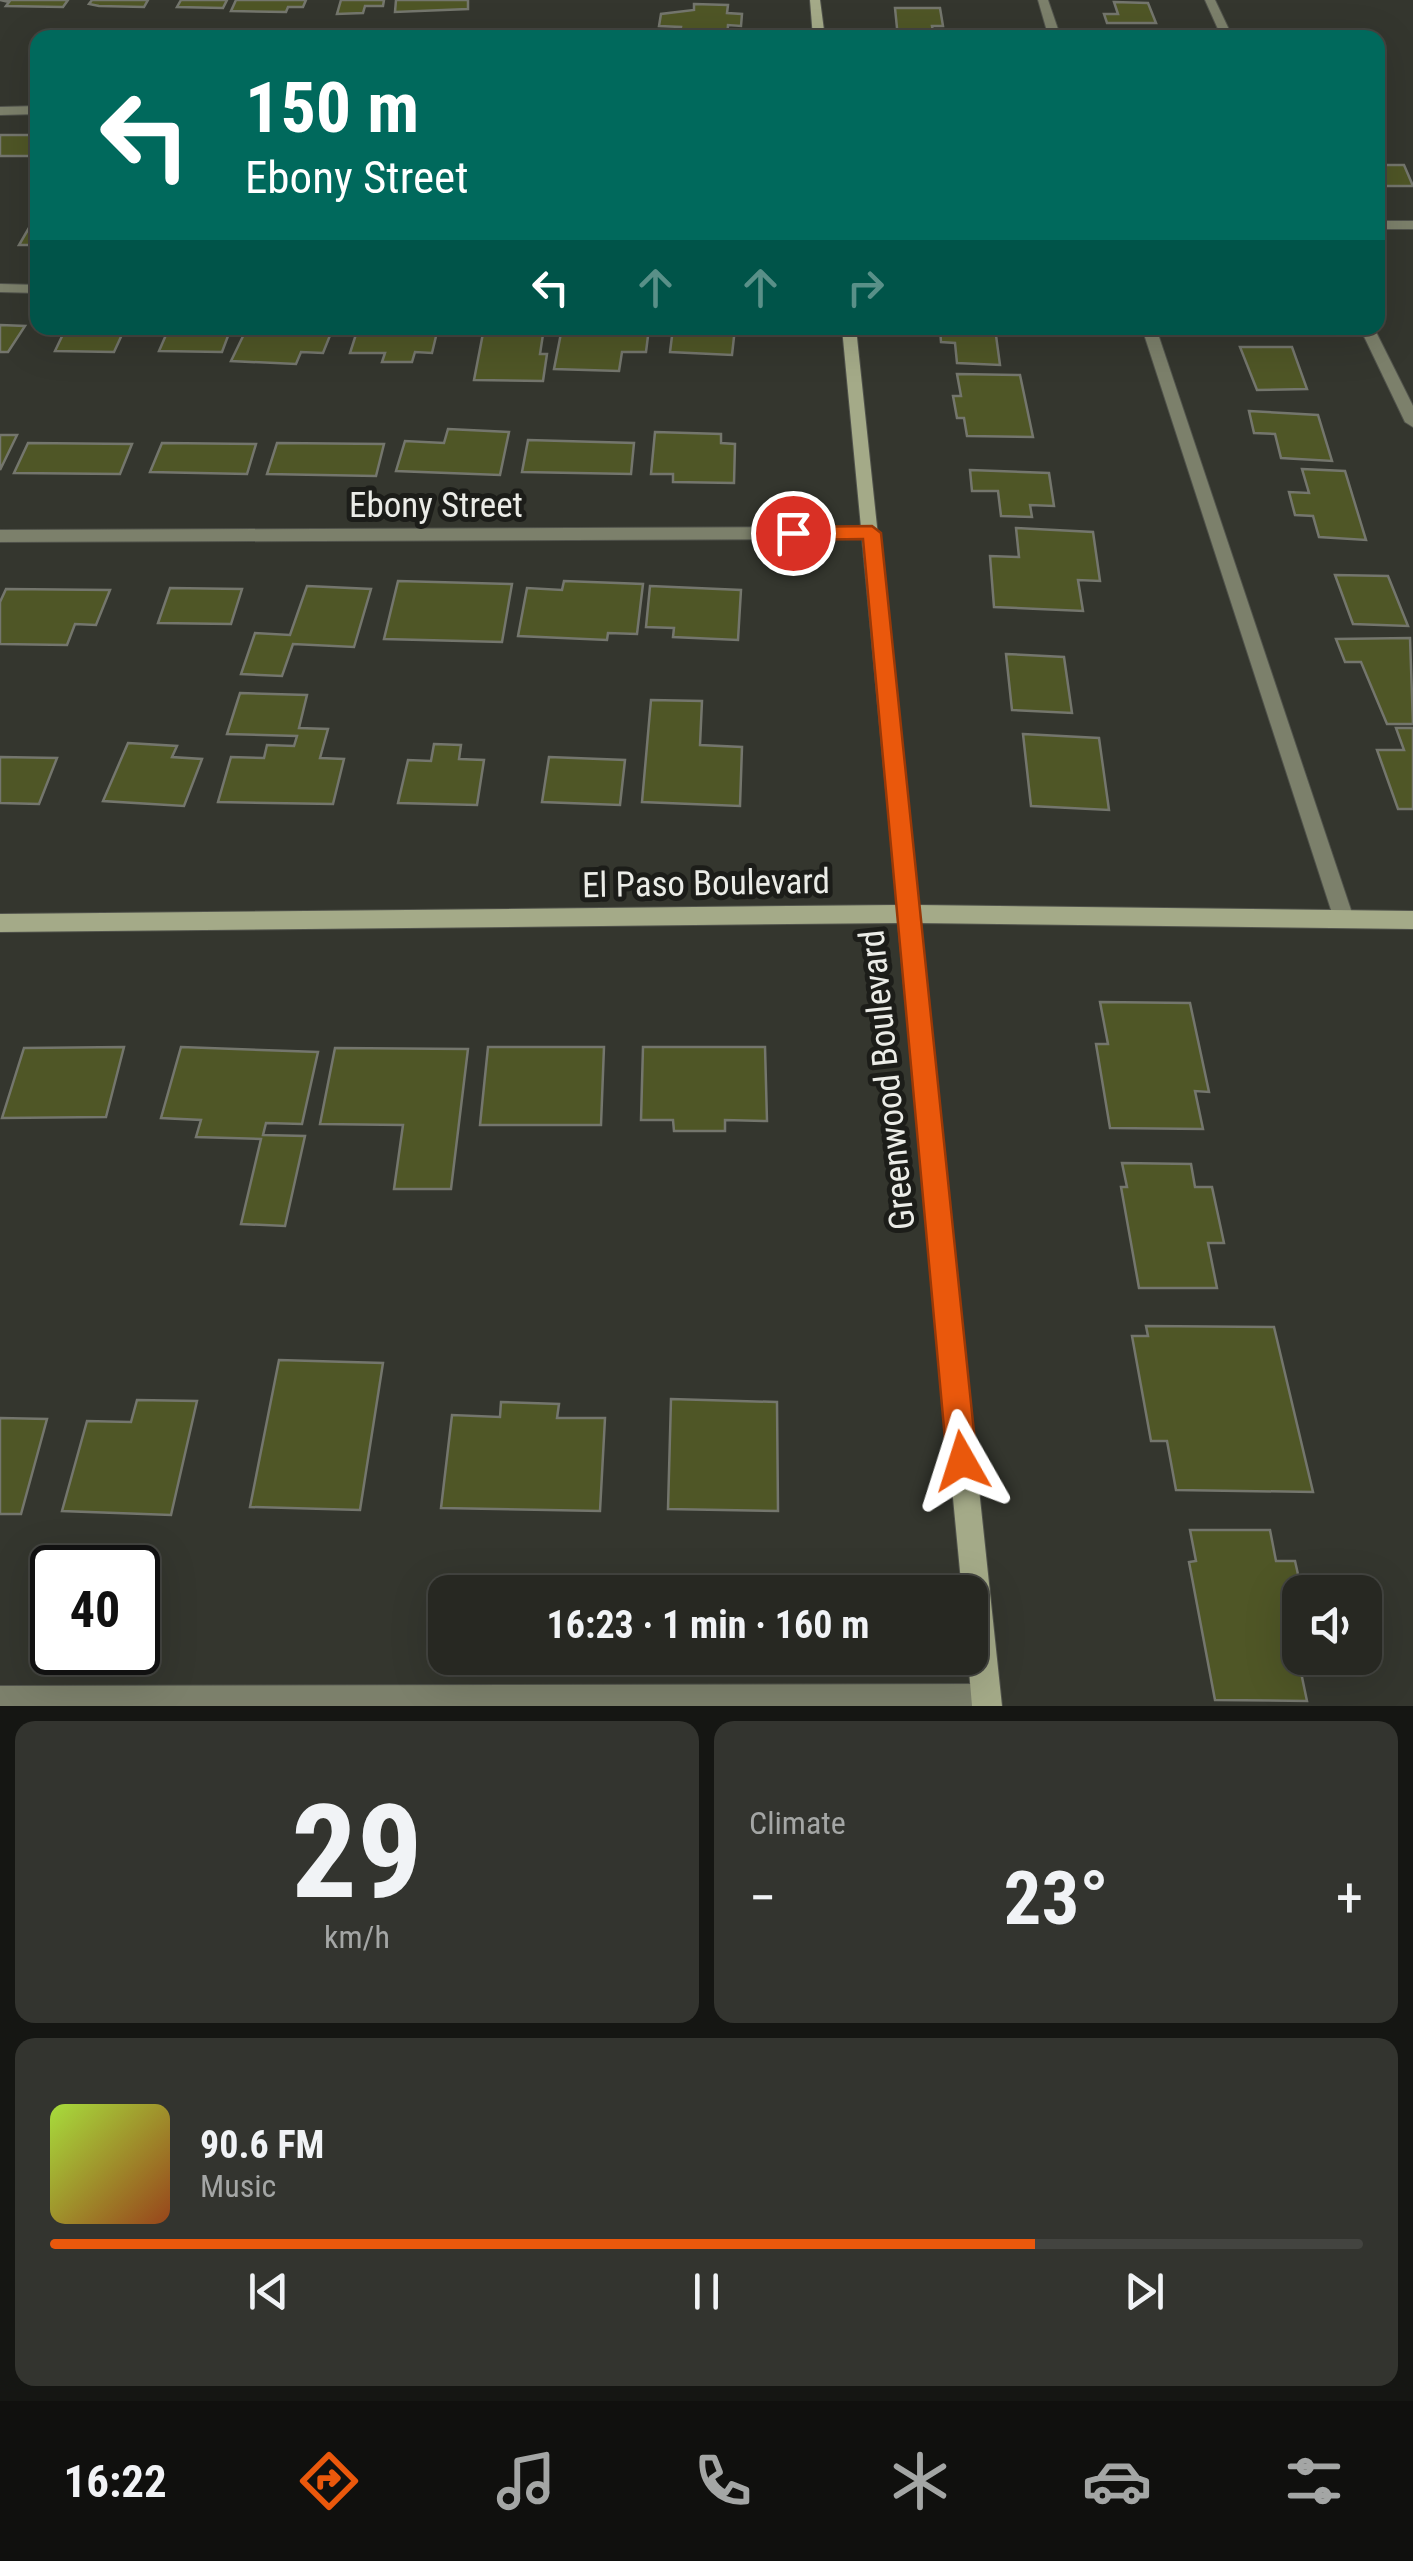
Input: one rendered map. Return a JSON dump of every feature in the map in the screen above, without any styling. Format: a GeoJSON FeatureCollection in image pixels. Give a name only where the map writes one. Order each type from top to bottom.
{"type":"FeatureCollection","features":[{"type":"Feature","properties":{"kind":"street"},"geometry":{"type":"LineString","coordinates":[[814,0],[818,30]]}},
{"type":"Feature","properties":{"kind":"street"},"geometry":{"type":"LineString","coordinates":[[1043,0],[1052,30]]}},
{"type":"Feature","properties":{"kind":"street"},"geometry":{"type":"LineString","coordinates":[[1210,0],[1224,30]]}},
{"type":"Feature","properties":{"kind":"street"},"geometry":{"type":"LineString","coordinates":[[0,111],[30,110]]}},
{"type":"Feature","properties":{"kind":"street"},"geometry":{"type":"LineString","coordinates":[[1385,225],[1413,225]]}},
{"type":"Feature","properties":{"kind":"street"},"geometry":{"type":"LineString","coordinates":[[0,288],[30,288]]}},
{"type":"Feature","properties":{"kind":"street","name":"Greenwood Boulevard"},"geometry":{"type":"LineString","coordinates":[[850,335],[986,1702]]}},
{"type":"Feature","properties":{"kind":"street"},"geometry":{"type":"LineString","coordinates":[[1150,335],[1344,919]]}},
{"type":"Feature","properties":{"kind":"street"},"geometry":{"type":"LineString","coordinates":[[1370,335],[1413,422]]}},
{"type":"Feature","properties":{"kind":"street","name":"Ebony Street"},"geometry":{"type":"LineString","coordinates":[[0,536],[872,533]]}},
{"type":"Feature","properties":{"kind":"street","name":"El Paso Boulevard"},"geometry":{"type":"LineString","coordinates":[[0,922],[908,914],[1413,920]]}},
{"type":"Feature","properties":{"kind":"street"},"geometry":{"type":"LineString","coordinates":[[0,1700],[986,1702]]}},
{"type":"Feature","properties":{"kind":"building"},"geometry":{"type":"Polygon","coordinates":[[[0,0],[68,0],[63,7],[6,6],[9,2],[0,0]]]}},
{"type":"Feature","properties":{"kind":"building"},"geometry":{"type":"Polygon","coordinates":[[[92,0],[148,0],[144,7],[99,6],[89,4],[92,0]]]}},
{"type":"Feature","properties":{"kind":"building"},"geometry":{"type":"Polygon","coordinates":[[[181,0],[227,0],[223,8],[177,7],[181,0]]]}},
{"type":"Feature","properties":{"kind":"building"},"geometry":{"type":"Polygon","coordinates":[[[236,0],[306,0],[303,7],[288,7],[286,12],[231,11],[236,0]]]}},
{"type":"Feature","properties":{"kind":"building"},"geometry":{"type":"Polygon","coordinates":[[[341,0],[384,0],[383,6],[365,6],[363,13],[337,14],[341,0]]]}},
{"type":"Feature","properties":{"kind":"building"},"geometry":{"type":"Polygon","coordinates":[[[396,0],[468,0],[468,9],[395,12],[396,0]]]}},
{"type":"Feature","properties":{"kind":"building"},"geometry":{"type":"Polygon","coordinates":[[[1114,2],[1148,3],[1156,23],[1107,23],[1104,14],[1118,14],[1114,2]]]}},
{"type":"Feature","properties":{"kind":"building"},"geometry":{"type":"Polygon","coordinates":[[[694,4],[728,5],[727,13],[742,14],[741,26],[728,25],[728,30],[680,30],[681,27],[659,26],[661,14],[694,10],[694,4]]]}},
{"type":"Feature","properties":{"kind":"building"},"geometry":{"type":"Polygon","coordinates":[[[895,8],[940,8],[943,26],[932,26],[933,30],[897,30],[895,8]]]}},
{"type":"Feature","properties":{"kind":"building"},"geometry":{"type":"Polygon","coordinates":[[[0,135],[30,135],[29,156],[0,156],[0,135]]]}},
{"type":"Feature","properties":{"kind":"building"},"geometry":{"type":"Polygon","coordinates":[[[1385,165],[1404,165],[1413,186],[1385,186],[1385,165]]]}},
{"type":"Feature","properties":{"kind":"building"},"geometry":{"type":"Polygon","coordinates":[[[30,226],[30,245],[19,245],[30,226]]]}},
{"type":"Feature","properties":{"kind":"building"},"geometry":{"type":"Polygon","coordinates":[[[0,325],[25,326],[8,352],[0,352],[0,325]]]}},
{"type":"Feature","properties":{"kind":"building"},"geometry":{"type":"Polygon","coordinates":[[[63,335],[122,335],[114,352],[55,351],[63,335]]]}},
{"type":"Feature","properties":{"kind":"building"},"geometry":{"type":"Polygon","coordinates":[[[166,335],[228,335],[222,352],[159,351],[166,335]]]}},
{"type":"Feature","properties":{"kind":"building"},"geometry":{"type":"Polygon","coordinates":[[[244,335],[330,335],[323,353],[301,352],[296,364],[231,361],[244,335]]]}},
{"type":"Feature","properties":{"kind":"building"},"geometry":{"type":"Polygon","coordinates":[[[356,335],[436,335],[432,353],[415,352],[412,362],[382,362],[385,353],[350,353],[356,335]]]}},
{"type":"Feature","properties":{"kind":"building"},"geometry":{"type":"Polygon","coordinates":[[[483,335],[543,335],[540,354],[547,354],[543,381],[474,380],[483,335]]]}},
{"type":"Feature","properties":{"kind":"building"},"geometry":{"type":"Polygon","coordinates":[[[561,335],[648,335],[646,352],[622,352],[619,371],[554,369],[561,335]]]}},
{"type":"Feature","properties":{"kind":"building"},"geometry":{"type":"Polygon","coordinates":[[[672,335],[734,335],[732,355],[670,352],[672,335]]]}},
{"type":"Feature","properties":{"kind":"building"},"geometry":{"type":"Polygon","coordinates":[[[940,335],[996,335],[1000,365],[957,363],[955,343],[941,342],[940,335]]]}},
{"type":"Feature","properties":{"kind":"building"},"geometry":{"type":"Polygon","coordinates":[[[1240,347],[1292,347],[1307,389],[1257,390],[1240,347]]]}},
{"type":"Feature","properties":{"kind":"building"},"geometry":{"type":"Polygon","coordinates":[[[957,374],[1020,375],[1033,437],[967,436],[964,418],[957,418],[953,396],[961,396],[957,374]]]}},
{"type":"Feature","properties":{"kind":"building"},"geometry":{"type":"Polygon","coordinates":[[[1249,411],[1318,415],[1332,461],[1281,458],[1275,434],[1254,433],[1249,411]]]}},
{"type":"Feature","properties":{"kind":"building"},"geometry":{"type":"Polygon","coordinates":[[[448,429],[509,432],[500,475],[396,471],[405,441],[444,443],[448,429]]]}},
{"type":"Feature","properties":{"kind":"building"},"geometry":{"type":"Polygon","coordinates":[[[655,432],[721,434],[721,443],[735,444],[734,483],[673,482],[673,474],[651,474],[655,432]]]}},
{"type":"Feature","properties":{"kind":"building"},"geometry":{"type":"Polygon","coordinates":[[[0,435],[17,435],[0,470],[0,435]]]}},
{"type":"Feature","properties":{"kind":"building"},"geometry":{"type":"Polygon","coordinates":[[[528,440],[634,443],[631,474],[522,472],[528,440]]]}},
{"type":"Feature","properties":{"kind":"building"},"geometry":{"type":"Polygon","coordinates":[[[28,443],[132,444],[120,474],[14,473],[28,443]]]}},
{"type":"Feature","properties":{"kind":"building"},"geometry":{"type":"Polygon","coordinates":[[[162,443],[256,444],[247,474],[150,472],[162,443]]]}},
{"type":"Feature","properties":{"kind":"building"},"geometry":{"type":"Polygon","coordinates":[[[277,443],[384,444],[376,476],[267,474],[277,443]]]}},
{"type":"Feature","properties":{"kind":"building"},"geometry":{"type":"Polygon","coordinates":[[[1302,469],[1345,471],[1366,540],[1319,537],[1313,516],[1295,515],[1289,492],[1309,493],[1302,469]]]}},
{"type":"Feature","properties":{"kind":"building"},"geometry":{"type":"Polygon","coordinates":[[[970,470],[1049,473],[1054,506],[1030,505],[1032,517],[1001,516],[998,491],[972,491],[970,470]]]}},
{"type":"Feature","properties":{"kind":"building"},"geometry":{"type":"Polygon","coordinates":[[[1016,528],[1093,532],[1100,581],[1078,580],[1083,611],[994,607],[990,556],[1019,557],[1016,528]]]}},
{"type":"Feature","properties":{"kind":"building"},"geometry":{"type":"Polygon","coordinates":[[[1335,575],[1388,576],[1408,626],[1353,624],[1335,575]]]}},
{"type":"Feature","properties":{"kind":"building"},"geometry":{"type":"Polygon","coordinates":[[[398,581],[512,584],[502,642],[384,639],[398,581]]]}},
{"type":"Feature","properties":{"kind":"building"},"geometry":{"type":"Polygon","coordinates":[[[564,581],[643,584],[637,634],[608,633],[607,640],[518,636],[527,588],[562,590],[564,581]]]}},
{"type":"Feature","properties":{"kind":"building"},"geometry":{"type":"Polygon","coordinates":[[[307,586],[371,589],[354,647],[293,644],[282,676],[241,674],[255,633],[290,635],[307,586]]]}},
{"type":"Feature","properties":{"kind":"building"},"geometry":{"type":"Polygon","coordinates":[[[650,586],[741,590],[738,640],[673,637],[674,628],[646,627],[650,586]]]}},
{"type":"Feature","properties":{"kind":"building"},"geometry":{"type":"Polygon","coordinates":[[[170,588],[242,589],[231,624],[158,623],[170,588]]]}},
{"type":"Feature","properties":{"kind":"building"},"geometry":{"type":"Polygon","coordinates":[[[6,589],[110,590],[96,625],[75,624],[67,645],[0,644],[0,602],[6,589]]]}},
{"type":"Feature","properties":{"kind":"building"},"geometry":{"type":"Polygon","coordinates":[[[1410,638],[1413,724],[1387,724],[1361,662],[1345,662],[1336,639],[1410,638]]]}},
{"type":"Feature","properties":{"kind":"building"},"geometry":{"type":"Polygon","coordinates":[[[1006,654],[1064,657],[1072,713],[1012,710],[1006,654]]]}},
{"type":"Feature","properties":{"kind":"building"},"geometry":{"type":"Polygon","coordinates":[[[240,693],[307,695],[299,728],[328,729],[320,758],[344,759],[333,804],[218,802],[231,757],[264,758],[267,745],[294,746],[297,736],[227,734],[240,693]]]}},
{"type":"Feature","properties":{"kind":"building"},"geometry":{"type":"Polygon","coordinates":[[[651,700],[702,701],[700,745],[742,747],[740,806],[642,802],[651,700]]]}},
{"type":"Feature","properties":{"kind":"building"},"geometry":{"type":"Polygon","coordinates":[[[1396,728],[1413,728],[1413,809],[1398,809],[1377,750],[1404,750],[1396,728]]]}},
{"type":"Feature","properties":{"kind":"building"},"geometry":{"type":"Polygon","coordinates":[[[1023,734],[1099,738],[1109,810],[1031,806],[1023,734]]]}},
{"type":"Feature","properties":{"kind":"building"},"geometry":{"type":"Polygon","coordinates":[[[128,743],[177,746],[172,757],[202,759],[184,806],[103,801],[128,743]]]}},
{"type":"Feature","properties":{"kind":"building"},"geometry":{"type":"Polygon","coordinates":[[[434,744],[461,745],[459,759],[484,760],[477,805],[398,803],[408,760],[431,761],[434,744]]]}},
{"type":"Feature","properties":{"kind":"building"},"geometry":{"type":"Polygon","coordinates":[[[0,757],[57,758],[39,804],[0,803],[0,757]]]}},
{"type":"Feature","properties":{"kind":"building"},"geometry":{"type":"Polygon","coordinates":[[[549,757],[625,760],[620,805],[542,802],[549,757]]]}},
{"type":"Feature","properties":{"kind":"building"},"geometry":{"type":"Polygon","coordinates":[[[1100,1002],[1190,1003],[1209,1092],[1195,1091],[1203,1129],[1110,1128],[1096,1044],[1108,1044],[1100,1002]]]}},
{"type":"Feature","properties":{"kind":"building"},"geometry":{"type":"Polygon","coordinates":[[[124,1047],[106,1117],[2,1118],[24,1048],[124,1047]]]}},
{"type":"Feature","properties":{"kind":"building"},"geometry":{"type":"Polygon","coordinates":[[[181,1047],[318,1052],[302,1124],[266,1123],[263,1135],[305,1136],[285,1226],[241,1224],[261,1139],[196,1137],[201,1120],[161,1118],[181,1047]]]}},
{"type":"Feature","properties":{"kind":"building"},"geometry":{"type":"Polygon","coordinates":[[[488,1047],[604,1047],[601,1125],[480,1125],[488,1047]]]}},
{"type":"Feature","properties":{"kind":"building"},"geometry":{"type":"Polygon","coordinates":[[[643,1047],[765,1047],[767,1121],[725,1120],[725,1131],[674,1131],[673,1120],[641,1120],[643,1047]]]}},
{"type":"Feature","properties":{"kind":"building"},"geometry":{"type":"Polygon","coordinates":[[[335,1048],[468,1049],[451,1189],[394,1189],[403,1125],[320,1124],[335,1048]]]}},
{"type":"Feature","properties":{"kind":"building"},"geometry":{"type":"Polygon","coordinates":[[[1122,1163],[1191,1164],[1195,1187],[1212,1187],[1224,1243],[1208,1243],[1217,1288],[1139,1288],[1121,1187],[1127,1187],[1122,1163]]]}},
{"type":"Feature","properties":{"kind":"building"},"geometry":{"type":"Polygon","coordinates":[[[1146,1326],[1274,1327],[1313,1492],[1176,1490],[1167,1441],[1151,1441],[1132,1336],[1148,1336],[1146,1326]]]}},
{"type":"Feature","properties":{"kind":"building"},"geometry":{"type":"Polygon","coordinates":[[[279,1360],[383,1363],[360,1510],[250,1507],[279,1360]]]}},
{"type":"Feature","properties":{"kind":"building"},"geometry":{"type":"Polygon","coordinates":[[[671,1399],[777,1402],[778,1511],[668,1509],[671,1399]]]}},
{"type":"Feature","properties":{"kind":"building"},"geometry":{"type":"Polygon","coordinates":[[[137,1400],[197,1401],[171,1515],[62,1511],[87,1421],[131,1422],[137,1400]]]}},
{"type":"Feature","properties":{"kind":"building"},"geometry":{"type":"Polygon","coordinates":[[[501,1402],[559,1404],[557,1418],[605,1418],[600,1511],[441,1508],[452,1415],[500,1417],[501,1402]]]}},
{"type":"Feature","properties":{"kind":"building"},"geometry":{"type":"Polygon","coordinates":[[[0,1418],[47,1419],[21,1514],[0,1514],[0,1418]]]}},
{"type":"Feature","properties":{"kind":"building"},"geometry":{"type":"Polygon","coordinates":[[[1190,1530],[1270,1530],[1276,1561],[1295,1561],[1298,1575],[1282,1575],[1282,1675],[1302,1675],[1307,1701],[1215,1700],[1189,1562],[1196,1561],[1190,1530]]]}},
{"type":"Feature","properties":{"kind":"route"},"geometry":{"type":"LineString","coordinates":[[793,533],[872,533],[962,1461]]}}]}
